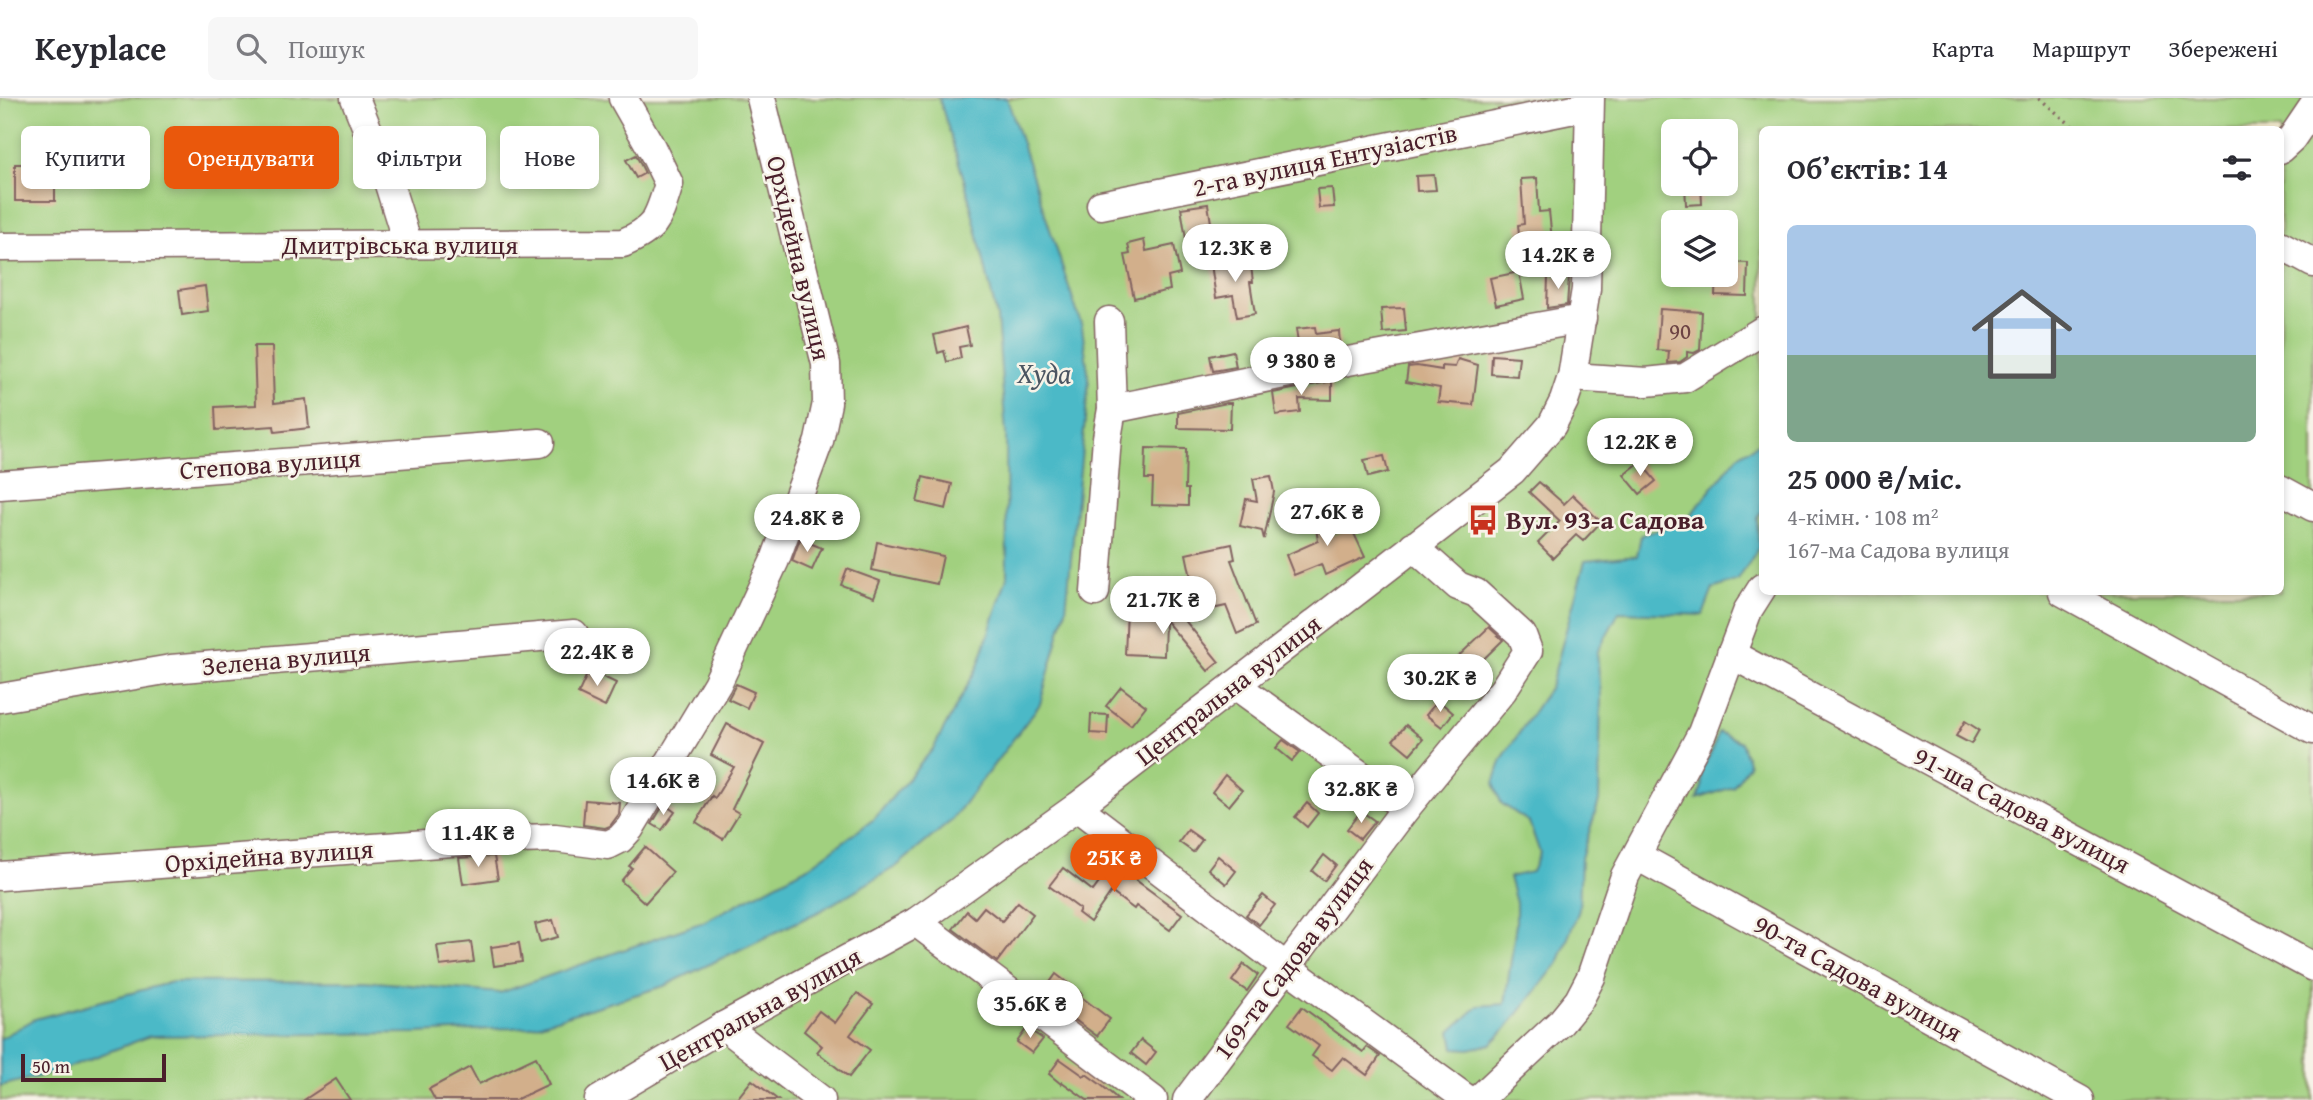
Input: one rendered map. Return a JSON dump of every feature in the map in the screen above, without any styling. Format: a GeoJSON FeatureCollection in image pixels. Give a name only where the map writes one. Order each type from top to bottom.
{"type":"FeatureCollection","features":[{"type":"Feature","properties":{"kind":"street"},"geometry":{"type":"LineString","coordinates":[[355,98],[388,181],[408,245]]}},
{"type":"Feature","properties":{"kind":"street","name":"Дмитрівська вулиця"},"geometry":{"type":"LineString","coordinates":[[0,247],[623,243],[640,236],[657,220],[668,184],[624,98]]}},
{"type":"Feature","properties":{"kind":"street","name":"Орхідейна вулиця"},"geometry":{"type":"LineString","coordinates":[[0,876],[479,839],[555,838],[608,845],[620,839],[630,828],[717,684],[775,560],[819,441],[827,403],[826,364],[761,98]]}},
{"type":"Feature","properties":{"kind":"street","name":"2-га вулиця Ентузіастів"},"geometry":{"type":"LineString","coordinates":[[1101,205],[1590,102]]}},
{"type":"Feature","properties":{"kind":"street","name":"Центральна вулиця"},"geometry":{"type":"LineString","coordinates":[[599,1100],[724,1026],[916,922],[1077,807],[1512,471],[1552,425],[1572,377],[1586,289],[1590,102]]}},
{"type":"Feature","properties":{"kind":"street"},"geometry":{"type":"LineString","coordinates":[[2284,145],[2313,107]]}},
{"type":"Feature","properties":{"kind":"street"},"geometry":{"type":"LineString","coordinates":[[2284,247],[2313,263]]}},
{"type":"Feature","properties":{"kind":"street"},"geometry":{"type":"LineString","coordinates":[[1112,408],[1582,318]]}},
{"type":"Feature","properties":{"kind":"street"},"geometry":{"type":"LineString","coordinates":[[1096,592],[1107,438],[1112,408],[1109,321]]}},
{"type":"Feature","properties":{"kind":"street"},"geometry":{"type":"LineString","coordinates":[[1572,377],[1646,382],[1685,378],[1759,333]]}},
{"type":"Feature","properties":{"kind":"street","name":"Степова вулиця"},"geometry":{"type":"LineString","coordinates":[[0,485],[540,443]]}},
{"type":"Feature","properties":{"kind":"street"},"geometry":{"type":"LineString","coordinates":[[2284,491],[2313,507]]}},
{"type":"Feature","properties":{"kind":"street","name":"169-та Садова вулиця"},"geometry":{"type":"LineString","coordinates":[[1187,1100],[1406,808],[1503,690],[1528,651],[1522,635],[1476,593],[1458,586],[1413,547]]}},
{"type":"Feature","properties":{"kind":"street"},"geometry":{"type":"LineString","coordinates":[[1478,1100],[1561,1022],[1579,1000],[1591,977],[1625,876],[1702,733],[1748,610],[1759,592]]}},
{"type":"Feature","properties":{"kind":"street"},"geometry":{"type":"LineString","coordinates":[[2068,595],[2313,730]]}},
{"type":"Feature","properties":{"kind":"street","name":"Зелена вулиця"},"geometry":{"type":"LineString","coordinates":[[0,698],[171,669],[574,634]]}},
{"type":"Feature","properties":{"kind":"street","name":"91-ша Садова вулиця"},"geometry":{"type":"LineString","coordinates":[[1731,654],[2313,967]]}},
{"type":"Feature","properties":{"kind":"street"},"geometry":{"type":"LineString","coordinates":[[1235,685],[1406,808]]}},
{"type":"Feature","properties":{"kind":"street"},"geometry":{"type":"LineString","coordinates":[[1077,807],[1285,966],[1468,1100]]}},
{"type":"Feature","properties":{"kind":"street","name":"90-та Садова вулиця"},"geometry":{"type":"LineString","coordinates":[[1637,856],[2080,1100]]}},
{"type":"Feature","properties":{"kind":"street"},"geometry":{"type":"LineString","coordinates":[[916,922],[1153,1100]]}},
{"type":"Feature","properties":{"kind":"street"},"geometry":{"type":"LineString","coordinates":[[724,1026],[821,1100]]}},
{"type":"Feature","properties":{"kind":"path"},"geometry":{"type":"LineString","coordinates":[[2039,98],[2072,126]]}},
{"type":"Feature","properties":{"kind":"green space"},"geometry":{"type":"Polygon","coordinates":[[[0,98],[2313,98],[2313,1100],[0,1100],[0,98]]]}},
{"type":"Feature","properties":{"kind":"water","name":"Худа"},"geometry":{"type":"Polygon","coordinates":[[[939,98],[1007,98],[1082,327],[1089,380],[1066,609],[1040,704],[951,821],[897,866],[820,911],[664,986],[530,1027],[418,1033],[150,1036],[53,1073],[0,1086],[0,1039],[35,1019],[172,982],[365,981],[500,993],[703,922],[810,866],[874,819],[933,749],[978,666],[1007,577],[1006,434],[997,317],[966,186],[939,98]]]}},
{"type":"Feature","properties":{"kind":"water"},"geometry":{"type":"Polygon","coordinates":[[[1759,443],[1759,547],[1738,580],[1713,589],[1703,615],[1619,612],[1597,653],[1601,696],[1599,801],[1581,858],[1579,910],[1558,963],[1506,1029],[1491,1044],[1469,1049],[1454,1048],[1451,1031],[1478,1006],[1505,1004],[1516,924],[1516,903],[1509,877],[1532,872],[1540,853],[1529,822],[1501,803],[1494,783],[1502,759],[1551,685],[1585,561],[1637,556],[1641,535],[1685,522],[1738,456],[1759,443]]]}},
{"type":"Feature","properties":{"kind":"water"},"geometry":{"type":"Polygon","coordinates":[[[1718,732],[1741,742],[1749,765],[1733,787],[1697,799],[1702,787],[1701,771],[1713,749],[1718,732]]]}},
{"type":"Feature","properties":{"kind":"building"},"geometry":{"type":"Polygon","coordinates":[[[636,155],[645,173],[636,178],[626,160],[636,155]]]}},
{"type":"Feature","properties":{"kind":"building"},"geometry":{"type":"Polygon","coordinates":[[[15,164],[21,164],[21,189],[55,189],[55,201],[15,201],[15,164]]]}},
{"type":"Feature","properties":{"kind":"building"},"geometry":{"type":"Polygon","coordinates":[[[1434,175],[1436,190],[1417,191],[1416,176],[1434,175]]]}},
{"type":"Feature","properties":{"kind":"building"},"geometry":{"type":"Polygon","coordinates":[[[1537,178],[1539,212],[1549,211],[1552,240],[1520,244],[1518,225],[1524,224],[1521,179],[1537,178]]]}},
{"type":"Feature","properties":{"kind":"building"},"geometry":{"type":"Polygon","coordinates":[[[1332,188],[1334,207],[1319,208],[1317,189],[1332,188]]]}},
{"type":"Feature","properties":{"kind":"building"},"geometry":{"type":"Polygon","coordinates":[[[1686,196],[1702,196],[1702,204],[1686,205],[1686,196]]]}},
{"type":"Feature","properties":{"kind":"building"},"geometry":{"type":"Polygon","coordinates":[[[1208,204],[1213,235],[1186,239],[1181,208],[1208,204]]]}},
{"type":"Feature","properties":{"kind":"building"},"geometry":{"type":"Polygon","coordinates":[[[1144,240],[1146,251],[1174,245],[1180,274],[1168,277],[1170,290],[1134,298],[1125,255],[1130,254],[1128,244],[1144,240]]]}},
{"type":"Feature","properties":{"kind":"building"},"geometry":{"type":"Polygon","coordinates":[[[1250,258],[1253,282],[1250,282],[1255,314],[1237,317],[1233,295],[1216,298],[1211,264],[1250,258]]]}},
{"type":"Feature","properties":{"kind":"building"},"geometry":{"type":"Polygon","coordinates":[[[1738,263],[1748,263],[1747,296],[1715,295],[1715,287],[1738,287],[1738,263]]]}},
{"type":"Feature","properties":{"kind":"building"},"geometry":{"type":"Polygon","coordinates":[[[1519,272],[1524,299],[1496,305],[1490,278],[1519,272]]]}},
{"type":"Feature","properties":{"kind":"building"},"geometry":{"type":"Polygon","coordinates":[[[1548,276],[1569,276],[1567,305],[1547,308],[1548,276]]]}},
{"type":"Feature","properties":{"kind":"building"},"geometry":{"type":"Polygon","coordinates":[[[205,286],[208,311],[182,315],[179,290],[205,286]]]}},
{"type":"Feature","properties":{"kind":"building"},"geometry":{"type":"Polygon","coordinates":[[[1404,308],[1406,331],[1383,333],[1381,309],[1404,308]]]}},
{"type":"Feature","properties":{"kind":"building"},"geometry":{"type":"Polygon","coordinates":[[[1660,309],[1702,312],[1700,350],[1687,352],[1687,357],[1680,362],[1668,363],[1669,351],[1657,350],[1660,309]]]}},
{"type":"Feature","properties":{"kind":"building"},"geometry":{"type":"Polygon","coordinates":[[[966,327],[970,345],[959,347],[961,358],[947,362],[944,351],[938,353],[934,335],[966,327]]]}},
{"type":"Feature","properties":{"kind":"building"},"geometry":{"type":"Polygon","coordinates":[[[1315,327],[1316,334],[1339,331],[1340,346],[1264,361],[1262,351],[1298,343],[1296,329],[1315,327]]]}},
{"type":"Feature","properties":{"kind":"building"},"geometry":{"type":"Polygon","coordinates":[[[254,346],[272,346],[274,403],[306,399],[309,428],[275,432],[274,426],[216,430],[215,407],[256,405],[254,346]]]}},
{"type":"Feature","properties":{"kind":"building"},"geometry":{"type":"Polygon","coordinates":[[[1233,351],[1236,367],[1213,371],[1210,356],[1233,351]]]}},
{"type":"Feature","properties":{"kind":"building"},"geometry":{"type":"Polygon","coordinates":[[[1492,355],[1519,357],[1517,376],[1491,374],[1492,355]]]}},
{"type":"Feature","properties":{"kind":"building"},"geometry":{"type":"Polygon","coordinates":[[[1458,359],[1478,365],[1473,405],[1438,402],[1440,388],[1406,382],[1408,367],[1442,370],[1442,366],[1455,367],[1458,359]]]}},
{"type":"Feature","properties":{"kind":"building"},"geometry":{"type":"Polygon","coordinates":[[[1332,381],[1332,400],[1299,399],[1300,412],[1276,415],[1273,393],[1332,381]]]}},
{"type":"Feature","properties":{"kind":"building"},"geometry":{"type":"Polygon","coordinates":[[[1231,403],[1230,429],[1178,428],[1178,413],[1231,403]]]}},
{"type":"Feature","properties":{"kind":"building"},"geometry":{"type":"Polygon","coordinates":[[[1146,448],[1186,449],[1185,489],[1188,489],[1188,506],[1152,505],[1153,479],[1145,479],[1146,448]]]}},
{"type":"Feature","properties":{"kind":"building"},"geometry":{"type":"Polygon","coordinates":[[[1384,456],[1388,472],[1368,477],[1364,460],[1384,456]]]}},
{"type":"Feature","properties":{"kind":"building"},"geometry":{"type":"Polygon","coordinates":[[[1640,462],[1656,481],[1640,494],[1624,475],[1640,462]]]}},
{"type":"Feature","properties":{"kind":"building"},"geometry":{"type":"Polygon","coordinates":[[[1271,476],[1274,492],[1264,539],[1262,531],[1240,526],[1246,499],[1257,501],[1253,479],[1271,476]]]}},
{"type":"Feature","properties":{"kind":"building"},"geometry":{"type":"Polygon","coordinates":[[[923,477],[952,484],[946,509],[917,502],[923,477]]]}},
{"type":"Feature","properties":{"kind":"building"},"geometry":{"type":"Polygon","coordinates":[[[1539,482],[1564,504],[1573,495],[1601,522],[1583,541],[1576,535],[1553,558],[1538,543],[1560,521],[1529,492],[1539,482]]]}},
{"type":"Feature","properties":{"kind":"building"},"geometry":{"type":"Polygon","coordinates":[[[1328,507],[1333,535],[1351,527],[1365,557],[1325,575],[1321,564],[1294,575],[1286,555],[1318,541],[1313,509],[1328,507]]]}},
{"type":"Feature","properties":{"kind":"building"},"geometry":{"type":"Polygon","coordinates":[[[800,539],[822,548],[812,570],[792,561],[800,539]]]}},
{"type":"Feature","properties":{"kind":"building"},"geometry":{"type":"Polygon","coordinates":[[[877,542],[943,556],[937,584],[872,570],[877,542]]]}},
{"type":"Feature","properties":{"kind":"building"},"geometry":{"type":"Polygon","coordinates":[[[1232,544],[1235,559],[1231,560],[1256,625],[1237,634],[1226,606],[1185,615],[1184,589],[1193,587],[1186,554],[1232,544]]]}},
{"type":"Feature","properties":{"kind":"building"},"geometry":{"type":"Polygon","coordinates":[[[847,569],[880,581],[874,597],[841,585],[847,569]]]}},
{"type":"Feature","properties":{"kind":"building"},"geometry":{"type":"Polygon","coordinates":[[[1127,611],[1179,613],[1219,662],[1208,671],[1165,620],[1164,656],[1125,654],[1127,611]]]}},
{"type":"Feature","properties":{"kind":"building"},"geometry":{"type":"Polygon","coordinates":[[[1489,627],[1503,640],[1459,683],[1445,669],[1489,627]]]}},
{"type":"Feature","properties":{"kind":"building"},"geometry":{"type":"Polygon","coordinates":[[[589,670],[616,683],[605,707],[578,694],[589,670]]]}},
{"type":"Feature","properties":{"kind":"building"},"geometry":{"type":"Polygon","coordinates":[[[736,684],[754,692],[747,708],[728,699],[736,684]]]}},
{"type":"Feature","properties":{"kind":"building"},"geometry":{"type":"Polygon","coordinates":[[[1121,687],[1146,706],[1131,725],[1106,706],[1121,687]]]}},
{"type":"Feature","properties":{"kind":"building"},"geometry":{"type":"Polygon","coordinates":[[[1438,700],[1453,713],[1442,727],[1426,715],[1438,700]]]}},
{"type":"Feature","properties":{"kind":"building"},"geometry":{"type":"Polygon","coordinates":[[[1091,714],[1108,715],[1107,734],[1090,733],[1091,714]]]}},
{"type":"Feature","properties":{"kind":"building"},"geometry":{"type":"Polygon","coordinates":[[[1965,721],[1979,730],[1971,744],[1956,736],[1965,721]]]}},
{"type":"Feature","properties":{"kind":"building"},"geometry":{"type":"Polygon","coordinates":[[[727,724],[764,744],[732,809],[739,813],[723,839],[696,822],[734,767],[711,755],[727,724]]]}},
{"type":"Feature","properties":{"kind":"building"},"geometry":{"type":"Polygon","coordinates":[[[1406,725],[1423,739],[1410,754],[1393,740],[1406,725]]]}},
{"type":"Feature","properties":{"kind":"building"},"geometry":{"type":"Polygon","coordinates":[[[1283,740],[1300,752],[1292,761],[1276,748],[1283,740]]]}},
{"type":"Feature","properties":{"kind":"building"},"geometry":{"type":"Polygon","coordinates":[[[1225,775],[1242,790],[1229,806],[1212,792],[1225,775]]]}},
{"type":"Feature","properties":{"kind":"building"},"geometry":{"type":"Polygon","coordinates":[[[585,800],[620,803],[619,814],[610,826],[605,828],[583,825],[585,800]]]}},
{"type":"Feature","properties":{"kind":"building"},"geometry":{"type":"Polygon","coordinates":[[[1307,803],[1318,813],[1307,827],[1295,817],[1307,803]]]}},
{"type":"Feature","properties":{"kind":"building"},"geometry":{"type":"Polygon","coordinates":[[[664,804],[675,812],[662,830],[652,824],[664,804]]]}},
{"type":"Feature","properties":{"kind":"building"},"geometry":{"type":"Polygon","coordinates":[[[1361,811],[1375,821],[1360,839],[1347,829],[1361,811]]]}},
{"type":"Feature","properties":{"kind":"building"},"geometry":{"type":"Polygon","coordinates":[[[1188,830],[1202,840],[1193,852],[1179,842],[1188,830]]]}},
{"type":"Feature","properties":{"kind":"building"},"geometry":{"type":"Polygon","coordinates":[[[645,847],[673,872],[645,903],[621,881],[632,868],[629,866],[645,847]]]}},
{"type":"Feature","properties":{"kind":"building"},"geometry":{"type":"Polygon","coordinates":[[[1324,855],[1336,865],[1324,881],[1312,871],[1324,855]]]}},
{"type":"Feature","properties":{"kind":"building"},"geometry":{"type":"Polygon","coordinates":[[[494,856],[498,879],[463,884],[459,858],[494,856]]]}},
{"type":"Feature","properties":{"kind":"building"},"geometry":{"type":"Polygon","coordinates":[[[1218,856],[1236,871],[1226,884],[1208,869],[1218,856]]]}},
{"type":"Feature","properties":{"kind":"building"},"geometry":{"type":"Polygon","coordinates":[[[1117,858],[1133,870],[1129,875],[1182,914],[1170,930],[1111,892],[1090,922],[1078,913],[1080,909],[1049,886],[1063,868],[1093,891],[1117,858]]]}},
{"type":"Feature","properties":{"kind":"building"},"geometry":{"type":"Polygon","coordinates":[[[1263,895],[1275,905],[1259,925],[1246,915],[1263,895]]]}},
{"type":"Feature","properties":{"kind":"building"},"geometry":{"type":"Polygon","coordinates":[[[1018,902],[1033,914],[997,962],[953,929],[967,911],[975,918],[984,907],[1002,921],[1018,902]]]}},
{"type":"Feature","properties":{"kind":"building"},"geometry":{"type":"Polygon","coordinates":[[[553,920],[558,937],[540,942],[535,924],[553,920]]]}},
{"type":"Feature","properties":{"kind":"building"},"geometry":{"type":"Polygon","coordinates":[[[471,942],[474,962],[440,966],[437,946],[471,942]]]}},
{"type":"Feature","properties":{"kind":"building"},"geometry":{"type":"Polygon","coordinates":[[[519,943],[522,962],[494,966],[491,947],[519,943]]]}},
{"type":"Feature","properties":{"kind":"building"},"geometry":{"type":"Polygon","coordinates":[[[1244,964],[1258,975],[1247,991],[1232,981],[1244,964]]]}},
{"type":"Feature","properties":{"kind":"building"},"geometry":{"type":"Polygon","coordinates":[[[1056,974],[1110,1019],[1097,1036],[1041,995],[1056,974]]]}},
{"type":"Feature","properties":{"kind":"building"},"geometry":{"type":"Polygon","coordinates":[[[857,993],[873,1004],[850,1035],[870,1050],[849,1077],[817,1052],[822,1046],[804,1031],[819,1011],[835,1023],[857,993]]]}},
{"type":"Feature","properties":{"kind":"building"},"geometry":{"type":"Polygon","coordinates":[[[1302,1007],[1363,1052],[1367,1047],[1380,1056],[1367,1075],[1343,1057],[1332,1070],[1312,1056],[1319,1046],[1289,1024],[1302,1007]]]}},
{"type":"Feature","properties":{"kind":"building"},"geometry":{"type":"Polygon","coordinates":[[[1027,1028],[1043,1039],[1032,1053],[1017,1042],[1027,1028]]]}},
{"type":"Feature","properties":{"kind":"building"},"geometry":{"type":"Polygon","coordinates":[[[1141,1040],[1156,1052],[1146,1065],[1131,1053],[1141,1040]]]}},
{"type":"Feature","properties":{"kind":"building"},"geometry":{"type":"Polygon","coordinates":[[[536,1057],[549,1084],[515,1100],[435,1100],[429,1089],[470,1067],[479,1084],[536,1057]]]}},
{"type":"Feature","properties":{"kind":"building"},"geometry":{"type":"Polygon","coordinates":[[[1060,1059],[1084,1076],[1086,1074],[1119,1100],[1087,1100],[1062,1082],[1061,1084],[1049,1074],[1060,1059]]]}},
{"type":"Feature","properties":{"kind":"building"},"geometry":{"type":"Polygon","coordinates":[[[336,1079],[350,1100],[304,1100],[336,1079]]]}},
{"type":"Feature","properties":{"kind":"building"},"geometry":{"type":"Polygon","coordinates":[[[752,1080],[778,1100],[736,1100],[752,1080]]]}},
{"type":"Feature","properties":{"kind":"place","name":"Вул. 93-а Садова"},"geometry":{"type":"Point","coordinates":[1483,520]}}]}
